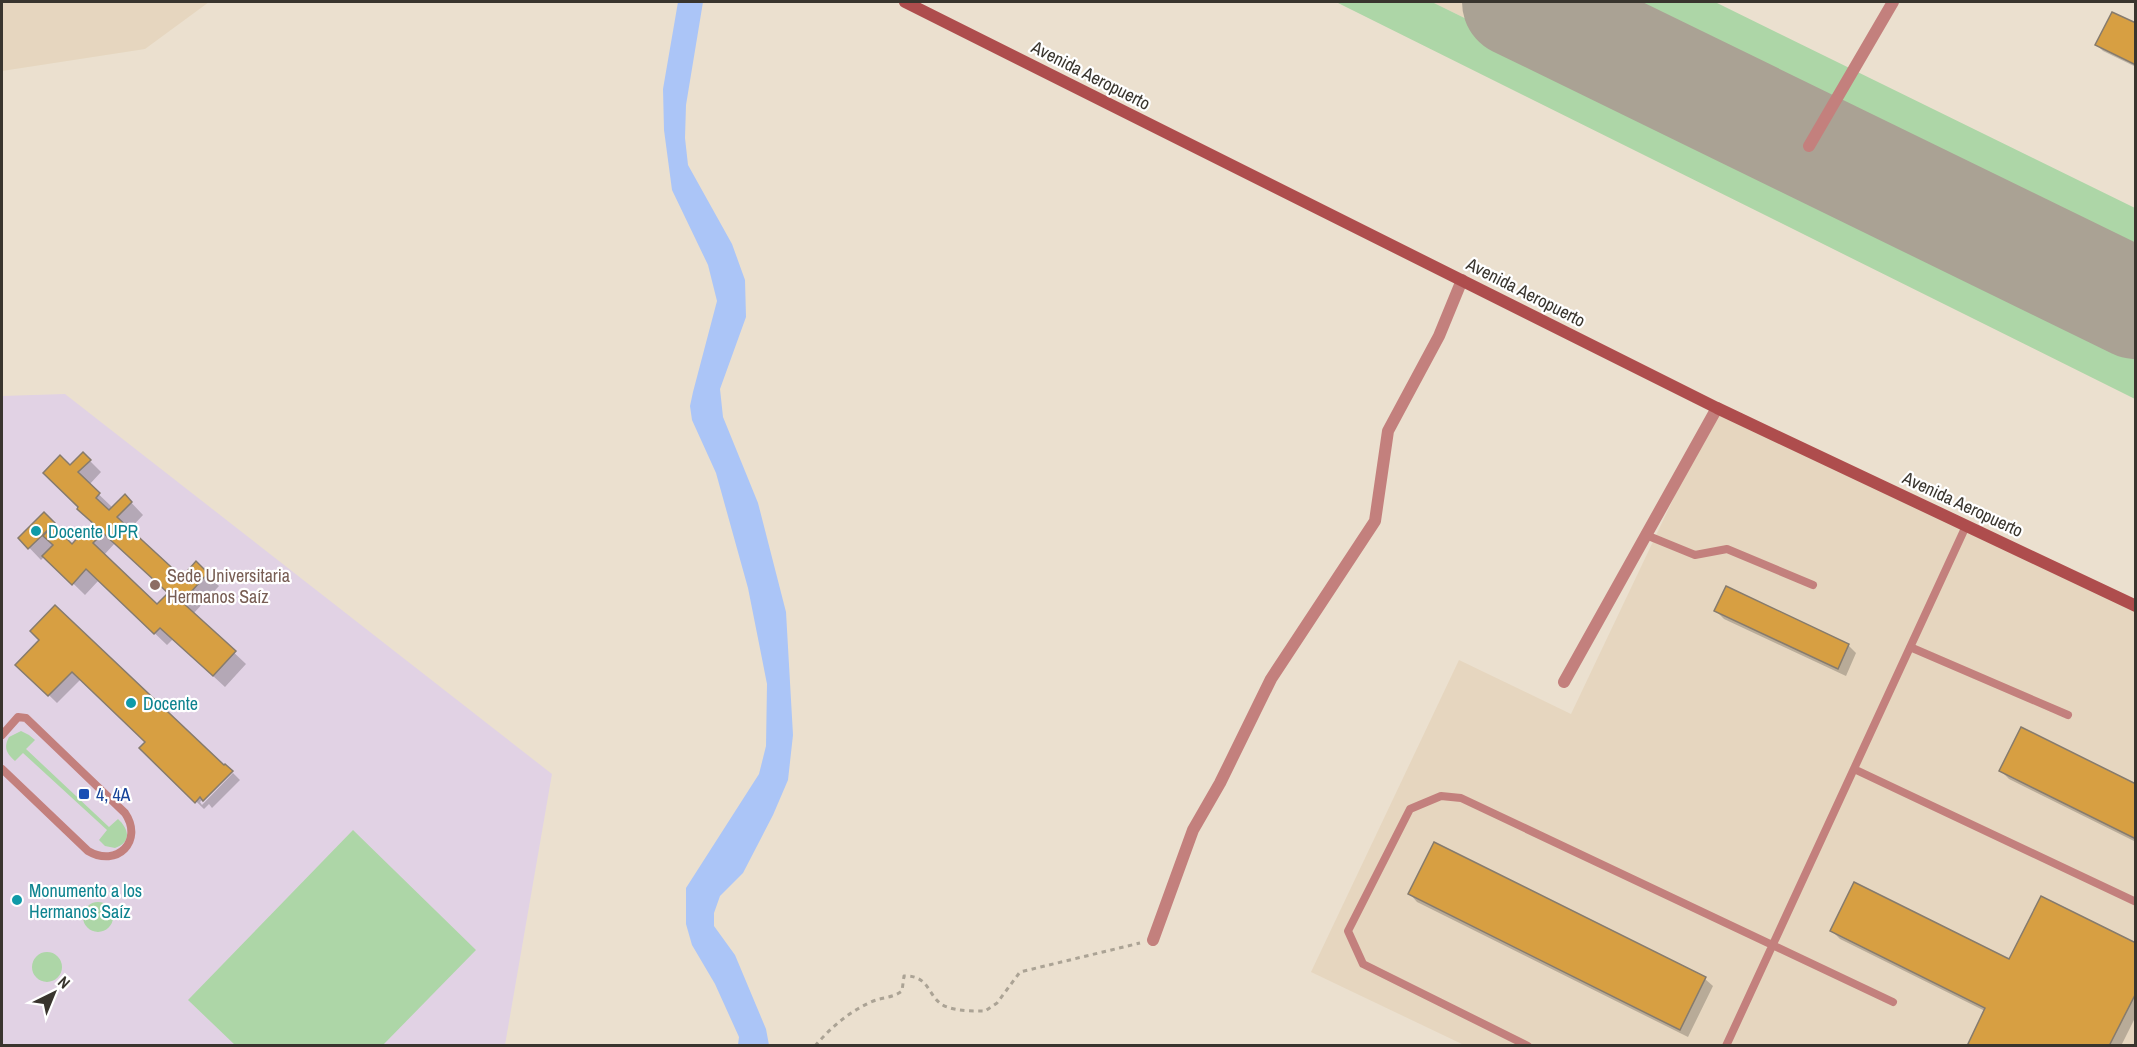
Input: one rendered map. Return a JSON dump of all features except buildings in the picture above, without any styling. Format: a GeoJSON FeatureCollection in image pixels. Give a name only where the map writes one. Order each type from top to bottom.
{"type":"FeatureCollection","features":[{"type":"Feature","properties":{"kind":"street","name":"Avenida Aeropuerto"},"geometry":{"type":"LineString","coordinates":[[904,2],[1717,408],[2136,606]]}},
{"type":"Feature","properties":{"kind":"street"},"geometry":{"type":"LineString","coordinates":[[1809,146],[1893,2]]}},
{"type":"Feature","properties":{"kind":"street"},"geometry":{"type":"LineString","coordinates":[[1153,939],[1193,830],[1220,783],[1271,679],[1375,521],[1388,431],[1439,336],[1462,280]]}},
{"type":"Feature","properties":{"kind":"street"},"geometry":{"type":"LineString","coordinates":[[1564,682],[1717,408]]}},
{"type":"Feature","properties":{"kind":"lane"},"geometry":{"type":"LineString","coordinates":[[1726,1046],[1966,526]]}},
{"type":"Feature","properties":{"kind":"lane"},"geometry":{"type":"LineString","coordinates":[[1646,535],[1695,555],[1727,549],[1813,585]]}},
{"type":"Feature","properties":{"kind":"lane"},"geometry":{"type":"LineString","coordinates":[[1910,647],[2068,715]]}},
{"type":"Feature","properties":{"kind":"lane"},"geometry":{"type":"LineString","coordinates":[[2,735],[18,717],[26,718],[125,813],[132,830],[127,846],[113,856],[96,855],[2,769]]}},
{"type":"Feature","properties":{"kind":"lane"},"geometry":{"type":"LineString","coordinates":[[1854,769],[2136,902]]}},
{"type":"Feature","properties":{"kind":"lane"},"geometry":{"type":"LineString","coordinates":[[1528,1046],[1363,964],[1348,931],[1410,809],[1441,796],[1461,798],[1893,1002]]}},
{"type":"Feature","properties":{"kind":"path"},"geometry":{"type":"LineString","coordinates":[[816,1046],[830,1028],[855,1010],[873,1001],[896,996],[902,991],[904,976],[915,976],[924,981],[936,999],[946,1007],[985,1011],[997,1003],[1020,972],[1153,939]]}},
{"type":"Feature","properties":{"kind":"shaded area"},"geometry":{"type":"Polygon","coordinates":[[[2,2],[209,2],[145,49],[2,71],[2,2]]]}},
{"type":"Feature","properties":{"kind":"shaded area"},"geometry":{"type":"Polygon","coordinates":[[[1432,2],[1617,2],[2135,257],[2135,348],[1432,2]]]}},
{"type":"Feature","properties":{"kind":"shaded area","name":"Sede Universitaria Hermanos Saíz"},"geometry":{"type":"Polygon","coordinates":[[[65,394],[552,774],[505,1045],[2,1045],[2,396],[65,394]]]}},
{"type":"Feature","properties":{"kind":"shaded area"},"geometry":{"type":"Polygon","coordinates":[[[1718,405],[2135,605],[2135,1045],[1464,1045],[1311,972],[1459,660],[1571,714],[1718,405]]]}},
{"type":"Feature","properties":{"kind":"green space"},"geometry":{"type":"Polygon","coordinates":[[[1336,2],[1432,2],[2135,348],[2135,399],[1336,2]]]}},
{"type":"Feature","properties":{"kind":"green space"},"geometry":{"type":"Polygon","coordinates":[[[1617,2],[1715,2],[2135,208],[2135,257],[1617,2]]]}},
{"type":"Feature","properties":{"kind":"green space"},"geometry":{"type":"Polygon","coordinates":[[[21,731],[35,740],[26,749],[109,827],[118,819],[122,823],[127,835],[124,842],[115,848],[105,846],[99,840],[107,830],[23,753],[15,761],[12,758],[7,750],[7,741],[9,737],[21,731]]]}},
{"type":"Feature","properties":{"kind":"green space"},"geometry":{"type":"Polygon","coordinates":[[[353,830],[476,950],[383,1045],[235,1045],[188,1000],[353,830]]]}},
{"type":"Feature","properties":{"kind":"green space"},"geometry":{"type":"Polygon","coordinates":[[[98,902],[109,906],[113,917],[109,928],[98,932],[87,928],[83,917],[87,906],[98,902]]]}},
{"type":"Feature","properties":{"kind":"green space"},"geometry":{"type":"Polygon","coordinates":[[[47,952],[58,956],[62,967],[58,978],[47,982],[36,978],[32,967],[36,956],[47,952]]]}},
{"type":"Feature","properties":{"kind":"water"},"geometry":{"type":"Polygon","coordinates":[[[678,2],[703,2],[686,105],[685,138],[688,165],[732,244],[745,280],[746,317],[720,389],[723,417],[758,503],[786,612],[793,735],[788,780],[743,873],[720,896],[714,913],[714,926],[735,955],[766,1029],[769,1045],[738,1045],[739,1037],[715,984],[692,945],[686,924],[686,888],[759,774],[766,746],[767,684],[748,588],[716,473],[692,420],[690,406],[717,301],[708,265],[672,190],[664,130],[663,89],[678,2]]]}},
{"type":"Feature","properties":{"kind":"runway"},"geometry":{"type":"LineString","coordinates":[[1517,2],[2136,304]]}},
{"type":"Feature","properties":{"kind":"place","name":"Docente UPR"},"geometry":{"type":"Point","coordinates":[36,531]}},
{"type":"Feature","properties":{"kind":"place","name":"Sede Universitaria Hermanos Saíz"},"geometry":{"type":"Point","coordinates":[155,585]}},
{"type":"Feature","properties":{"kind":"place","name":"Docente"},"geometry":{"type":"Point","coordinates":[131,703]}},
{"type":"Feature","properties":{"kind":"place","name":"4, 4A"},"geometry":{"type":"Point","coordinates":[84,794]}},
{"type":"Feature","properties":{"kind":"place","name":"Monumento a los Hermanos Saíz"},"geometry":{"type":"Point","coordinates":[17,900]}}]}
